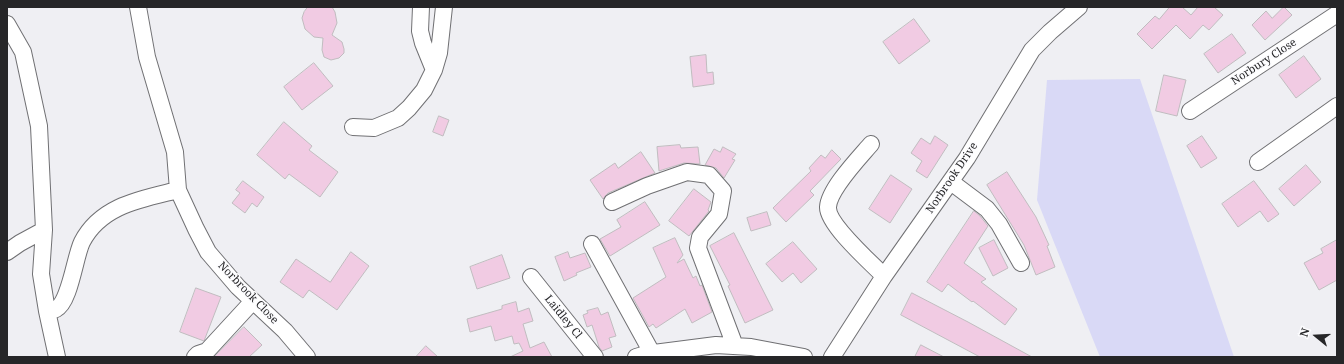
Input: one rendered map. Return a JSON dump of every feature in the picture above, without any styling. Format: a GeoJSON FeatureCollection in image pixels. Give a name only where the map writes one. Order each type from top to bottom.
{"type":"FeatureCollection","features":[{"type":"Feature","properties":{"kind":"street"},"geometry":{"type":"LineString","coordinates":[[47,310],[55,310],[60,306],[65,297],[82,242],[94,224],[108,212],[133,201],[178,190],[176,152],[147,57],[138,7]]}},
{"type":"Feature","properties":{"kind":"street"},"geometry":{"type":"LineString","coordinates":[[421,7],[420,31],[423,43],[434,70]]}},
{"type":"Feature","properties":{"kind":"street"},"geometry":{"type":"LineString","coordinates":[[352,127],[374,128],[398,118],[409,108],[424,90],[434,70],[439,53],[444,7]]}},
{"type":"Feature","properties":{"kind":"street","name":"Norbrook Drive"},"geometry":{"type":"LineString","coordinates":[[832,357],[884,276],[967,158],[1032,50],[1050,32],[1080,7]]}},
{"type":"Feature","properties":{"kind":"street","name":"Norbury Close"},"geometry":{"type":"LineString","coordinates":[[1190,111],[1337,14]]}},
{"type":"Feature","properties":{"kind":"street"},"geometry":{"type":"LineString","coordinates":[[7,24],[23,52],[39,126],[44,230],[41,274],[57,357]]}},
{"type":"Feature","properties":{"kind":"street"},"geometry":{"type":"LineString","coordinates":[[1258,162],[1337,106]]}},
{"type":"Feature","properties":{"kind":"street"},"geometry":{"type":"LineString","coordinates":[[871,144],[835,188],[828,207],[830,216],[844,236],[884,276]]}},
{"type":"Feature","properties":{"kind":"street"},"geometry":{"type":"LineString","coordinates":[[612,202],[647,186],[687,172],[709,175],[723,191],[719,214],[700,237],[698,248],[735,346]]}},
{"type":"Feature","properties":{"kind":"street"},"geometry":{"type":"LineString","coordinates":[[950,182],[987,209],[999,224],[1022,263]]}},
{"type":"Feature","properties":{"kind":"street","name":"Norbrook Close"},"geometry":{"type":"LineString","coordinates":[[178,190],[208,252],[238,287],[285,331],[307,357]]}},
{"type":"Feature","properties":{"kind":"street"},"geometry":{"type":"LineString","coordinates":[[7,252],[44,230]]}},
{"type":"Feature","properties":{"kind":"street"},"geometry":{"type":"LineString","coordinates":[[592,244],[652,353]]}},
{"type":"Feature","properties":{"kind":"street","name":"Laidley Cl"},"geometry":{"type":"LineString","coordinates":[[531,277],[595,357]]}},
{"type":"Feature","properties":{"kind":"street"},"geometry":{"type":"LineString","coordinates":[[195,357],[207,351],[253,301]]}},
{"type":"Feature","properties":{"kind":"street"},"geometry":{"type":"LineString","coordinates":[[636,357],[652,353],[716,345],[751,347],[804,357]]}},
{"type":"Feature","properties":{"kind":"shaded area"},"geometry":{"type":"Polygon","coordinates":[[[1140,79],[1234,357],[1100,357],[1037,200],[1047,80],[1140,79]]]}},
{"type":"Feature","properties":{"kind":"building"},"geometry":{"type":"Polygon","coordinates":[[[308,7],[332,7],[335,12],[337,23],[332,35],[342,42],[344,49],[344,53],[339,58],[331,60],[324,57],[322,50],[323,38],[314,37],[305,29],[302,18],[308,7]]]}},
{"type":"Feature","properties":{"kind":"building"},"geometry":{"type":"Polygon","coordinates":[[[1170,7],[1182,7],[1191,15],[1198,7],[1214,7],[1223,15],[1209,30],[1203,25],[1190,39],[1176,25],[1152,49],[1137,34],[1155,16],[1159,19],[1170,7]]]}},
{"type":"Feature","properties":{"kind":"building"},"geometry":{"type":"Polygon","coordinates":[[[1284,7],[1292,15],[1265,40],[1252,25],[1266,11],[1272,18],[1284,7]]]}},
{"type":"Feature","properties":{"kind":"building"},"geometry":{"type":"Polygon","coordinates":[[[914,19],[930,41],[899,64],[883,42],[914,19]]]}},
{"type":"Feature","properties":{"kind":"building"},"geometry":{"type":"Polygon","coordinates":[[[1232,34],[1246,53],[1218,73],[1204,54],[1232,34]]]}},
{"type":"Feature","properties":{"kind":"building"},"geometry":{"type":"Polygon","coordinates":[[[706,55],[707,73],[713,72],[714,84],[693,87],[690,57],[706,55]]]}},
{"type":"Feature","properties":{"kind":"building"},"geometry":{"type":"Polygon","coordinates":[[[1304,56],[1321,79],[1296,98],[1279,75],[1304,56]]]}},
{"type":"Feature","properties":{"kind":"building"},"geometry":{"type":"Polygon","coordinates":[[[314,63],[333,86],[302,110],[284,87],[314,63]]]}},
{"type":"Feature","properties":{"kind":"building"},"geometry":{"type":"Polygon","coordinates":[[[1164,75],[1186,80],[1177,116],[1156,111],[1164,75]]]}},
{"type":"Feature","properties":{"kind":"building"},"geometry":{"type":"Polygon","coordinates":[[[439,116],[449,120],[443,136],[433,132],[439,116]]]}},
{"type":"Feature","properties":{"kind":"building"},"geometry":{"type":"Polygon","coordinates":[[[284,122],[312,146],[309,150],[338,172],[320,197],[289,174],[285,179],[257,155],[284,122]]]}},
{"type":"Feature","properties":{"kind":"building"},"geometry":{"type":"Polygon","coordinates":[[[935,136],[948,145],[927,178],[916,171],[922,161],[911,153],[921,138],[930,144],[935,136]]]}},
{"type":"Feature","properties":{"kind":"building"},"geometry":{"type":"Polygon","coordinates":[[[1202,136],[1217,158],[1201,168],[1187,146],[1202,136]]]}},
{"type":"Feature","properties":{"kind":"building"},"geometry":{"type":"Polygon","coordinates":[[[680,145],[681,148],[698,147],[700,164],[684,163],[659,171],[657,147],[680,145]]]}},
{"type":"Feature","properties":{"kind":"building"},"geometry":{"type":"Polygon","coordinates":[[[723,147],[736,154],[732,159],[735,160],[724,178],[716,168],[705,165],[714,149],[720,152],[723,147]]]}},
{"type":"Feature","properties":{"kind":"building"},"geometry":{"type":"Polygon","coordinates":[[[832,150],[841,159],[810,191],[814,195],[786,222],[773,208],[811,171],[809,168],[821,155],[825,158],[832,150]]]}},
{"type":"Feature","properties":{"kind":"building"},"geometry":{"type":"Polygon","coordinates":[[[641,152],[655,173],[608,193],[603,199],[590,180],[615,163],[618,168],[641,152]]]}},
{"type":"Feature","properties":{"kind":"building"},"geometry":{"type":"Polygon","coordinates":[[[1306,165],[1321,182],[1294,206],[1279,189],[1306,165]]]}},
{"type":"Feature","properties":{"kind":"building"},"geometry":{"type":"Polygon","coordinates":[[[1007,172],[1036,217],[1049,245],[1047,246],[1055,267],[1036,275],[1024,245],[987,185],[1007,172]]]}},
{"type":"Feature","properties":{"kind":"building"},"geometry":{"type":"Polygon","coordinates":[[[891,175],[912,189],[890,223],[869,209],[891,175]]]}},
{"type":"Feature","properties":{"kind":"building"},"geometry":{"type":"Polygon","coordinates":[[[243,181],[264,197],[257,207],[252,203],[245,213],[232,203],[240,193],[236,190],[243,181]]]}},
{"type":"Feature","properties":{"kind":"building"},"geometry":{"type":"Polygon","coordinates":[[[1254,181],[1279,214],[1268,222],[1260,211],[1238,227],[1222,204],[1254,181]]]}},
{"type":"Feature","properties":{"kind":"building"},"geometry":{"type":"Polygon","coordinates":[[[694,189],[711,202],[709,211],[689,236],[669,221],[694,189]]]}},
{"type":"Feature","properties":{"kind":"building"},"geometry":{"type":"Polygon","coordinates":[[[645,202],[660,225],[610,256],[600,239],[621,227],[617,220],[645,202]]]}},
{"type":"Feature","properties":{"kind":"building"},"geometry":{"type":"Polygon","coordinates":[[[974,211],[988,226],[964,263],[986,279],[981,282],[1017,309],[1005,325],[948,284],[942,292],[927,282],[974,211]]]}},
{"type":"Feature","properties":{"kind":"building"},"geometry":{"type":"Polygon","coordinates":[[[767,212],[771,225],[751,231],[747,218],[767,212]]]}},
{"type":"Feature","properties":{"kind":"building"},"geometry":{"type":"Polygon","coordinates":[[[734,233],[773,310],[745,323],[728,286],[730,285],[710,246],[734,233]]]}},
{"type":"Feature","properties":{"kind":"building"},"geometry":{"type":"Polygon","coordinates":[[[675,238],[683,255],[677,263],[684,259],[693,278],[696,276],[700,286],[702,285],[712,312],[692,323],[685,309],[656,328],[653,324],[649,327],[633,298],[666,277],[653,248],[675,238]]]}},
{"type":"Feature","properties":{"kind":"building"},"geometry":{"type":"Polygon","coordinates":[[[994,240],[1008,268],[993,276],[979,248],[994,240]]]}},
{"type":"Feature","properties":{"kind":"building"},"geometry":{"type":"Polygon","coordinates":[[[1337,240],[1337,280],[1319,290],[1304,263],[1323,253],[1321,249],[1337,240]]]}},
{"type":"Feature","properties":{"kind":"building"},"geometry":{"type":"Polygon","coordinates":[[[793,242],[817,269],[801,283],[793,273],[782,282],[766,264],[793,242]]]}},
{"type":"Feature","properties":{"kind":"building"},"geometry":{"type":"Polygon","coordinates":[[[351,252],[369,266],[337,310],[309,290],[303,298],[280,282],[296,259],[330,282],[351,252]]]}},
{"type":"Feature","properties":{"kind":"building"},"geometry":{"type":"Polygon","coordinates":[[[568,252],[570,258],[585,253],[591,267],[576,273],[577,275],[564,281],[555,257],[568,252]]]}},
{"type":"Feature","properties":{"kind":"building"},"geometry":{"type":"Polygon","coordinates":[[[502,255],[510,278],[477,289],[470,267],[502,255]]]}},
{"type":"Feature","properties":{"kind":"building"},"geometry":{"type":"Polygon","coordinates":[[[196,288],[221,297],[204,341],[180,332],[196,288]]]}},
{"type":"Feature","properties":{"kind":"building"},"geometry":{"type":"Polygon","coordinates":[[[912,293],[1032,357],[980,357],[901,315],[912,293]]]}},
{"type":"Feature","properties":{"kind":"building"},"geometry":{"type":"Polygon","coordinates":[[[516,302],[518,312],[529,308],[533,321],[523,324],[530,348],[544,342],[552,357],[510,357],[523,351],[519,343],[514,344],[512,336],[495,341],[491,326],[470,332],[467,319],[502,309],[502,306],[516,302]]]}},
{"type":"Feature","properties":{"kind":"building"},"geometry":{"type":"Polygon","coordinates":[[[598,308],[601,315],[608,312],[616,336],[609,338],[612,347],[602,351],[599,347],[592,325],[587,327],[583,315],[588,313],[587,311],[598,308]]]}},
{"type":"Feature","properties":{"kind":"building"},"geometry":{"type":"Polygon","coordinates":[[[244,327],[262,345],[249,357],[214,357],[244,327]]]}},
{"type":"Feature","properties":{"kind":"building"},"geometry":{"type":"Polygon","coordinates":[[[921,345],[944,357],[915,357],[921,345]]]}},
{"type":"Feature","properties":{"kind":"building"},"geometry":{"type":"Polygon","coordinates":[[[426,346],[438,357],[416,357],[426,346]]]}}]}
